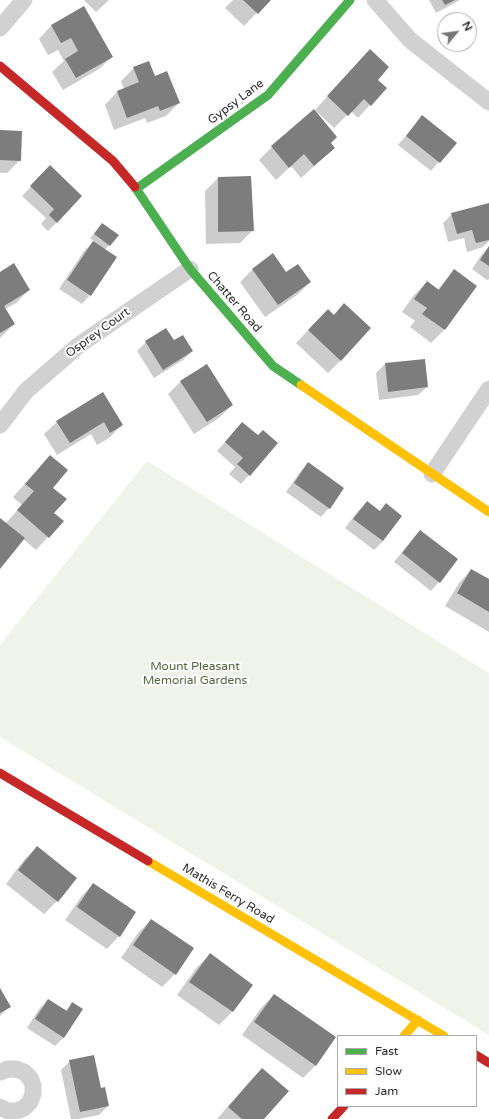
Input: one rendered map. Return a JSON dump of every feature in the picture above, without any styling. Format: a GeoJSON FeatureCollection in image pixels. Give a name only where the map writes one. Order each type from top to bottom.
{"type":"FeatureCollection","features":[{"type":"Feature","properties":{"kind":"street"},"geometry":{"type":"LineString","coordinates":[[0,28],[24,0]]}},
{"type":"Feature","properties":{"kind":"street","name":"Gypsy Lane"},"geometry":{"type":"LineString","coordinates":[[136,189],[268,95],[350,0]]}},
{"type":"Feature","properties":{"kind":"street"},"geometry":{"type":"LineString","coordinates":[[375,0],[410,40],[489,102]]}},
{"type":"Feature","properties":{"kind":"street","name":"Chatter Road"},"geometry":{"type":"LineString","coordinates":[[0,66],[113,161],[136,189],[190,269],[273,366],[489,512]]}},
{"type":"Feature","properties":{"kind":"street","name":"Osprey Court"},"geometry":{"type":"LineString","coordinates":[[0,425],[26,391],[79,345],[190,269]]}},
{"type":"Feature","properties":{"kind":"street"},"geometry":{"type":"LineString","coordinates":[[432,474],[489,389]]}},
{"type":"Feature","properties":{"kind":"street","name":"Mathis Ferry Road"},"geometry":{"type":"LineString","coordinates":[[0,772],[442,1035]]}},
{"type":"Feature","properties":{"kind":"street"},"geometry":{"type":"LineString","coordinates":[[405,1035],[418,1020]]}},
{"type":"Feature","properties":{"kind":"street"},"geometry":{"type":"LineString","coordinates":[[477,1056],[489,1063]]}},
{"type":"Feature","properties":{"kind":"street"},"geometry":{"type":"LineString","coordinates":[[0,1072],[8,1069],[16,1069],[24,1072],[30,1078],[33,1085],[33,1094],[30,1102],[24,1108],[17,1111],[8,1111],[0,1107]]}},
{"type":"Feature","properties":{"kind":"street"},"geometry":{"type":"LineString","coordinates":[[332,1119],[343,1107]]}},
{"type":"Feature","properties":{"kind":"green space","name":"Mount Pleasant Memorial Gardens"},"geometry":{"type":"Polygon","coordinates":[[[147,461],[489,673],[489,1035],[0,737],[0,645],[147,461]]]}},
{"type":"Feature","properties":{"kind":"building"},"geometry":{"type":"Polygon","coordinates":[[[243,0],[271,0],[258,14],[243,0]]]}},
{"type":"Feature","properties":{"kind":"building"},"geometry":{"type":"Polygon","coordinates":[[[442,0],[455,0],[445,5],[442,0]]]}},
{"type":"Feature","properties":{"kind":"building"},"geometry":{"type":"Polygon","coordinates":[[[84,6],[113,57],[76,78],[65,59],[78,51],[71,38],[61,43],[51,25],[84,6]]]}},
{"type":"Feature","properties":{"kind":"building"},"geometry":{"type":"Polygon","coordinates":[[[370,49],[389,67],[378,80],[387,88],[371,106],[364,99],[348,116],[327,96],[370,49]]]}},
{"type":"Feature","properties":{"kind":"building"},"geometry":{"type":"Polygon","coordinates":[[[149,61],[155,76],[167,71],[180,103],[160,111],[158,106],[127,118],[117,91],[139,82],[133,67],[149,61]]]}},
{"type":"Feature","properties":{"kind":"building"},"geometry":{"type":"Polygon","coordinates":[[[314,109],[337,137],[331,143],[335,148],[314,166],[304,154],[289,168],[271,146],[314,109]]]}},
{"type":"Feature","properties":{"kind":"building"},"geometry":{"type":"Polygon","coordinates":[[[422,115],[457,143],[440,163],[406,136],[422,115]]]}},
{"type":"Feature","properties":{"kind":"building"},"geometry":{"type":"Polygon","coordinates":[[[0,130],[22,131],[21,161],[0,160],[0,130]]]}},
{"type":"Feature","properties":{"kind":"building"},"geometry":{"type":"Polygon","coordinates":[[[50,165],[82,196],[57,223],[49,215],[54,209],[30,186],[50,165]]]}},
{"type":"Feature","properties":{"kind":"building"},"geometry":{"type":"Polygon","coordinates":[[[251,176],[254,231],[218,232],[218,177],[251,176]]]}},
{"type":"Feature","properties":{"kind":"building"},"geometry":{"type":"Polygon","coordinates":[[[489,203],[489,240],[476,243],[472,230],[457,234],[451,213],[489,203]]]}},
{"type":"Feature","properties":{"kind":"building"},"geometry":{"type":"Polygon","coordinates":[[[102,223],[119,235],[110,246],[94,234],[102,223]]]}},
{"type":"Feature","properties":{"kind":"building"},"geometry":{"type":"Polygon","coordinates":[[[93,241],[117,257],[91,296],[67,280],[93,241]]]}},
{"type":"Feature","properties":{"kind":"building"},"geometry":{"type":"Polygon","coordinates":[[[489,246],[489,266],[480,260],[489,246]]]}},
{"type":"Feature","properties":{"kind":"building"},"geometry":{"type":"Polygon","coordinates":[[[273,253],[286,272],[298,264],[311,282],[278,305],[252,269],[273,253]]]}},
{"type":"Feature","properties":{"kind":"building"},"geometry":{"type":"Polygon","coordinates":[[[14,263],[30,290],[4,306],[15,324],[0,333],[0,272],[14,263]]]}},
{"type":"Feature","properties":{"kind":"building"},"geometry":{"type":"Polygon","coordinates":[[[454,269],[477,286],[445,330],[422,314],[427,308],[414,299],[427,281],[439,290],[454,269]]]}},
{"type":"Feature","properties":{"kind":"building"},"geometry":{"type":"Polygon","coordinates":[[[344,303],[371,328],[341,361],[308,330],[328,309],[334,315],[344,303]]]}},
{"type":"Feature","properties":{"kind":"building"},"geometry":{"type":"Polygon","coordinates":[[[166,328],[174,340],[183,335],[193,351],[163,370],[145,341],[166,328]]]}},
{"type":"Feature","properties":{"kind":"building"},"geometry":{"type":"Polygon","coordinates":[[[425,359],[428,387],[388,392],[385,363],[425,359]]]}},
{"type":"Feature","properties":{"kind":"building"},"geometry":{"type":"Polygon","coordinates":[[[207,364],[233,405],[207,422],[180,381],[207,364]]]}},
{"type":"Feature","properties":{"kind":"building"},"geometry":{"type":"Polygon","coordinates":[[[103,392],[123,425],[110,433],[104,422],[70,443],[56,421],[103,392]]]}},
{"type":"Feature","properties":{"kind":"building"},"geometry":{"type":"Polygon","coordinates":[[[242,422],[258,435],[263,430],[278,443],[250,476],[237,464],[243,458],[225,442],[242,422]]]}},
{"type":"Feature","properties":{"kind":"building"},"geometry":{"type":"Polygon","coordinates":[[[50,455],[68,470],[53,488],[67,499],[54,513],[64,521],[49,538],[17,510],[34,491],[25,484],[50,455]]]}},
{"type":"Feature","properties":{"kind":"building"},"geometry":{"type":"Polygon","coordinates":[[[308,462],[344,488],[330,509],[294,483],[308,462]]]}},
{"type":"Feature","properties":{"kind":"building"},"geometry":{"type":"Polygon","coordinates":[[[367,501],[380,511],[386,503],[402,516],[383,541],[353,519],[367,501]]]}},
{"type":"Feature","properties":{"kind":"building"},"geometry":{"type":"Polygon","coordinates":[[[0,518],[25,538],[0,569],[0,518]]]}},
{"type":"Feature","properties":{"kind":"building"},"geometry":{"type":"Polygon","coordinates":[[[420,530],[458,559],[440,583],[402,553],[420,530]]]}},
{"type":"Feature","properties":{"kind":"building"},"geometry":{"type":"Polygon","coordinates":[[[471,569],[489,579],[489,612],[457,593],[471,569]]]}},
{"type":"Feature","properties":{"kind":"building"},"geometry":{"type":"Polygon","coordinates":[[[37,846],[77,878],[58,902],[18,870],[37,846]]]}},
{"type":"Feature","properties":{"kind":"building"},"geometry":{"type":"Polygon","coordinates":[[[93,883],[136,912],[120,937],[77,907],[93,883]]]}},
{"type":"Feature","properties":{"kind":"building"},"geometry":{"type":"Polygon","coordinates":[[[151,919],[194,948],[176,975],[133,945],[151,919]]]}},
{"type":"Feature","properties":{"kind":"building"},"geometry":{"type":"Polygon","coordinates":[[[210,953],[253,985],[233,1012],[189,982],[210,953]]]}},
{"type":"Feature","properties":{"kind":"building"},"geometry":{"type":"Polygon","coordinates":[[[0,988],[11,1007],[0,1013],[0,988]]]}},
{"type":"Feature","properties":{"kind":"building"},"geometry":{"type":"Polygon","coordinates":[[[274,994],[336,1037],[316,1066],[254,1022],[274,994]]]}},
{"type":"Feature","properties":{"kind":"building"},"geometry":{"type":"Polygon","coordinates":[[[48,999],[67,1011],[72,1002],[83,1009],[64,1038],[35,1019],[48,999]]]}},
{"type":"Feature","properties":{"kind":"building"},"geometry":{"type":"Polygon","coordinates":[[[94,1055],[101,1088],[105,1087],[109,1106],[80,1112],[69,1060],[94,1055]]]}},
{"type":"Feature","properties":{"kind":"building"},"geometry":{"type":"Polygon","coordinates":[[[262,1068],[289,1091],[264,1119],[242,1119],[228,1107],[262,1068]]]}},
{"type":"Feature","properties":{"kind":"traffic: fast"},"geometry":{"type":"LineString","coordinates":[[136,189],[268,95],[350,0]]}},
{"type":"Feature","properties":{"kind":"traffic: fast"},"geometry":{"type":"LineString","coordinates":[[135,187],[190,269],[273,366],[301,385]]}},
{"type":"Feature","properties":{"kind":"traffic: slow"},"geometry":{"type":"LineString","coordinates":[[301,385],[489,512]]}},
{"type":"Feature","properties":{"kind":"traffic: slow"},"geometry":{"type":"LineString","coordinates":[[148,861],[442,1035]]}},
{"type":"Feature","properties":{"kind":"traffic: slow"},"geometry":{"type":"LineString","coordinates":[[405,1035],[418,1020]]}},
{"type":"Feature","properties":{"kind":"traffic: jam"},"geometry":{"type":"LineString","coordinates":[[0,66],[113,161],[135,187]]}},
{"type":"Feature","properties":{"kind":"traffic: jam"},"geometry":{"type":"LineString","coordinates":[[0,773],[148,861]]}},
{"type":"Feature","properties":{"kind":"traffic: jam"},"geometry":{"type":"LineString","coordinates":[[477,1056],[489,1063]]}},
{"type":"Feature","properties":{"kind":"traffic: jam"},"geometry":{"type":"LineString","coordinates":[[332,1119],[343,1107]]}}]}
